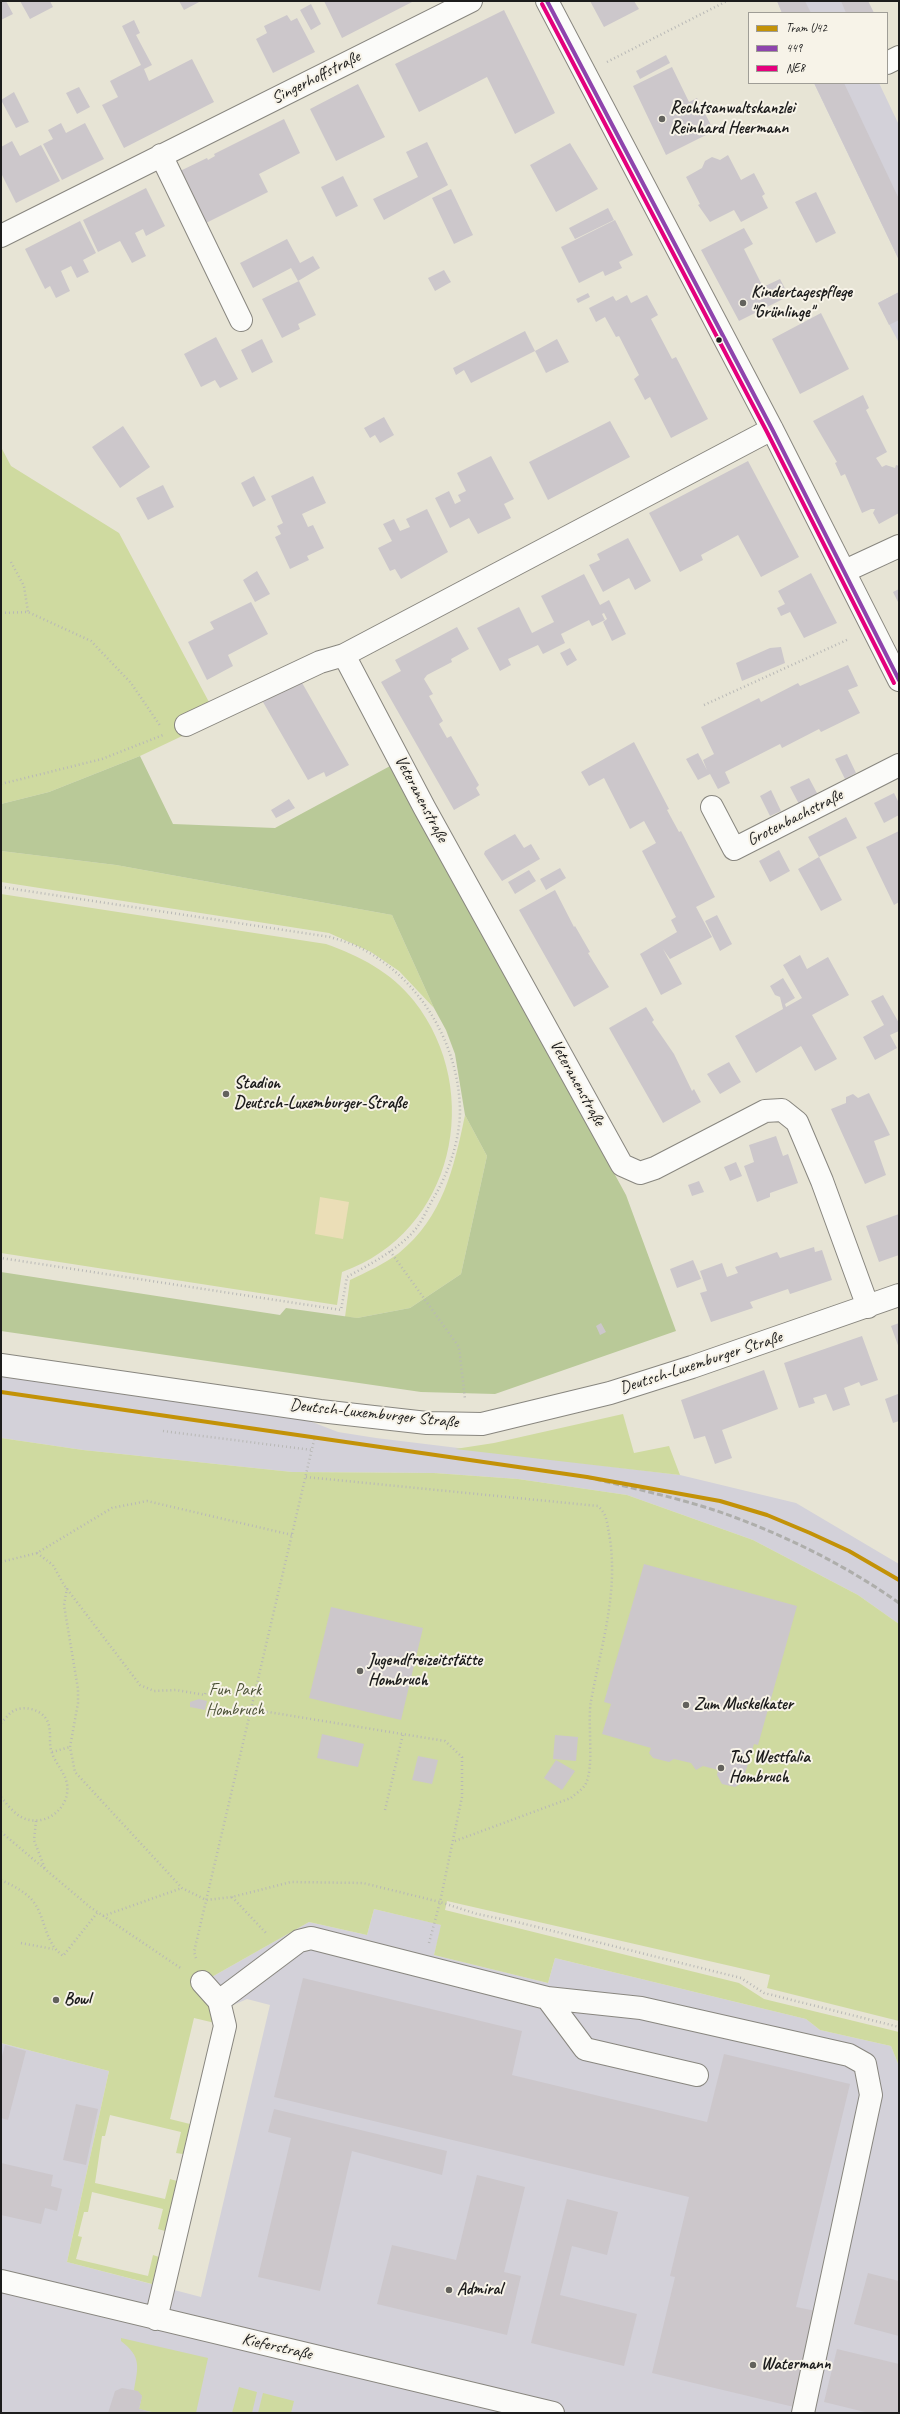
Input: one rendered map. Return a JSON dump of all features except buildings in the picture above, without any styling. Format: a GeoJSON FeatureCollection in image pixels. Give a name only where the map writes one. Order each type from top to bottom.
{"type":"FeatureCollection","features":[{"type":"Feature","properties":{"kind":"street","name":"Singerhoffstraße"},"geometry":{"type":"LineString","coordinates":[[1,236],[471,1]]}},
{"type":"Feature","properties":{"kind":"street"},"geometry":{"type":"LineString","coordinates":[[547,1],[772,429],[899,680]]}},
{"type":"Feature","properties":{"kind":"street"},"geometry":{"type":"LineString","coordinates":[[888,62],[899,56]]}},
{"type":"Feature","properties":{"kind":"street"},"geometry":{"type":"LineString","coordinates":[[161,155],[241,320]]}},
{"type":"Feature","properties":{"kind":"street"},"geometry":{"type":"LineString","coordinates":[[186,725],[320,662],[344,655],[772,429]]}},
{"type":"Feature","properties":{"kind":"street"},"geometry":{"type":"LineString","coordinates":[[845,571],[899,546]]}},
{"type":"Feature","properties":{"kind":"street","name":"Veteranenstraße"},"geometry":{"type":"LineString","coordinates":[[344,655],[424,807],[622,1165],[640,1173],[655,1168],[765,1111],[782,1110],[797,1122],[822,1181],[868,1307]]}},
{"type":"Feature","properties":{"kind":"street","name":"Grotenbachstraße"},"geometry":{"type":"LineString","coordinates":[[712,807],[734,850],[899,765]]}},
{"type":"Feature","properties":{"kind":"street","name":"Deutsch-Luxemburger Straße"},"geometry":{"type":"LineString","coordinates":[[1,1365],[320,1411],[427,1423],[482,1424],[610,1393],[868,1307],[899,1295]]}},
{"type":"Feature","properties":{"kind":"street"},"geometry":{"type":"LineString","coordinates":[[219,2001],[299,1941],[311,1938],[547,1998],[641,2008],[849,2055],[865,2064],[871,2095],[803,2413]]}},
{"type":"Feature","properties":{"kind":"street"},"geometry":{"type":"LineString","coordinates":[[156,2318],[225,2026],[219,2001],[202,1982]]}},
{"type":"Feature","properties":{"kind":"street"},"geometry":{"type":"LineString","coordinates":[[547,1998],[585,2049],[697,2075]]}},
{"type":"Feature","properties":{"kind":"street","name":"Kieferstraße"},"geometry":{"type":"LineString","coordinates":[[1,2281],[553,2413]]}},
{"type":"Feature","properties":{"kind":"path"},"geometry":{"type":"LineString","coordinates":[[585,73],[727,1]]}},
{"type":"Feature","properties":{"kind":"path"},"geometry":{"type":"LineString","coordinates":[[11,562],[24,586],[28,612]]}},
{"type":"Feature","properties":{"kind":"path"},"geometry":{"type":"LineString","coordinates":[[1,613],[28,612],[91,641],[131,683],[166,734],[102,759],[1,784]]}},
{"type":"Feature","properties":{"kind":"path"},"geometry":{"type":"LineString","coordinates":[[704,704],[874,628]]}},
{"type":"Feature","properties":{"kind":"path"},"geometry":{"type":"LineString","coordinates":[[1,887],[330,937],[359,947],[387,966],[415,991],[432,1013],[446,1040],[454,1073],[460,1113],[453,1154],[442,1182],[415,1230],[390,1251],[347,1276],[341,1310],[1,1258]]}},
{"type":"Feature","properties":{"kind":"path"},"geometry":{"type":"LineString","coordinates":[[390,1251],[460,1346],[468,1424]]}},
{"type":"Feature","properties":{"kind":"path"},"geometry":{"type":"LineString","coordinates":[[202,1982],[194,1952],[320,1411]]}},
{"type":"Feature","properties":{"kind":"path"},"geometry":{"type":"LineString","coordinates":[[163,1431],[312,1450]]}},
{"type":"Feature","properties":{"kind":"path"},"geometry":{"type":"LineString","coordinates":[[306,1476],[598,1506],[606,1513],[612,1553],[612,1585],[609,1620],[590,1702],[588,1730],[590,1768],[584,1786],[571,1798],[455,1841]]}},
{"type":"Feature","properties":{"kind":"path"},"geometry":{"type":"LineString","coordinates":[[1,1562],[37,1553],[112,1508],[147,1501],[292,1535]]}},
{"type":"Feature","properties":{"kind":"path"},"geometry":{"type":"LineString","coordinates":[[37,1553],[53,1565],[67,1588],[140,1685],[154,1691],[176,1690],[205,1695],[206,1691]]}},
{"type":"Feature","properties":{"kind":"path"},"geometry":{"type":"LineString","coordinates":[[67,1588],[64,1605],[78,1689],[78,1703],[70,1747],[75,1772],[182,1888],[206,1900],[232,1897],[291,1882],[362,1883],[440,1902],[477,1914],[521,1923],[741,1978],[764,1993],[899,2027]]}},
{"type":"Feature","properties":{"kind":"path"},"geometry":{"type":"LineString","coordinates":[[1,1723],[14,1711],[33,1709],[42,1714],[50,1727],[52,1752],[67,1783],[67,1792],[60,1810],[46,1819],[36,1820],[23,1818],[1,1797]]}},
{"type":"Feature","properties":{"kind":"path"},"geometry":{"type":"LineString","coordinates":[[250,1709],[445,1741],[462,1757],[462,1797],[455,1841],[423,1966]]}},
{"type":"Feature","properties":{"kind":"path"},"geometry":{"type":"LineString","coordinates":[[385,1810],[403,1734]]}},
{"type":"Feature","properties":{"kind":"path"},"geometry":{"type":"LineString","coordinates":[[52,1752],[70,1747]]}},
{"type":"Feature","properties":{"kind":"path"},"geometry":{"type":"LineString","coordinates":[[36,1820],[34,1840],[45,1870]]}},
{"type":"Feature","properties":{"kind":"path"},"geometry":{"type":"LineString","coordinates":[[1,1832],[96,1912],[153,1952],[202,1982]]}},
{"type":"Feature","properties":{"kind":"path"},"geometry":{"type":"LineString","coordinates":[[1,1880],[16,1887],[33,1901],[54,1949]]}},
{"type":"Feature","properties":{"kind":"path"},"geometry":{"type":"LineString","coordinates":[[103,1916],[182,1888]]}},
{"type":"Feature","properties":{"kind":"path"},"geometry":{"type":"LineString","coordinates":[[232,1897],[283,1953]]}},
{"type":"Feature","properties":{"kind":"path"},"geometry":{"type":"LineString","coordinates":[[21,1943],[54,1949],[63,1956],[96,1912]]}},
{"type":"Feature","properties":{"kind":"shaded area"},"geometry":{"type":"Polygon","coordinates":[[[777,1],[868,1],[874,12],[782,12],[777,1]]]}},
{"type":"Feature","properties":{"kind":"shaded area"},"geometry":{"type":"Polygon","coordinates":[[[814,84],[879,84],[899,125],[898,258],[814,84]]]}},
{"type":"Feature","properties":{"kind":"shaded area"},"geometry":{"type":"Polygon","coordinates":[[[899,292],[899,343],[878,303],[899,292]]]}},
{"type":"Feature","properties":{"kind":"shaded area"},"geometry":{"type":"Polygon","coordinates":[[[1,1376],[307,1420],[338,1432],[376,1438],[680,1475],[796,1503],[899,1564],[899,1624],[858,1595],[753,1540],[627,1495],[518,1479],[434,1473],[292,1472],[83,1450],[1,1438],[1,1376]]]}},
{"type":"Feature","properties":{"kind":"shaded area"},"geometry":{"type":"Polygon","coordinates":[[[374,1909],[442,1925],[434,1955],[548,1983],[555,1958],[806,2019],[820,2030],[891,2046],[899,2066],[899,2413],[1,2413],[1,2043],[109,2071],[67,2262],[201,2297],[270,2005],[247,1999],[215,2013],[194,1987],[309,1922],[367,1935],[374,1909]]]}},
{"type":"Feature","properties":{"kind":"green space"},"geometry":{"type":"Polygon","coordinates":[[[1,447],[11,466],[119,533],[218,719],[140,756],[49,792],[1,804],[1,447]]]}},
{"type":"Feature","properties":{"kind":"green space"},"geometry":{"type":"Polygon","coordinates":[[[140,756],[173,824],[275,828],[392,765],[626,1195],[676,1331],[495,1394],[421,1392],[1,1331],[1,1272],[280,1315],[286,1308],[357,1318],[410,1308],[461,1274],[487,1156],[465,1115],[455,1054],[446,1030],[434,1008],[392,915],[116,865],[1,851],[1,804],[49,792],[140,756]]]}},
{"type":"Feature","properties":{"kind":"green space"},"geometry":{"type":"Polygon","coordinates":[[[1,851],[116,865],[392,915],[434,1008],[399,971],[371,952],[329,933],[1,882],[1,851]]]}},
{"type":"Feature","properties":{"kind":"green space","name":"Stadion Deutsch-Luxemburger-Straße"},"geometry":{"type":"Polygon","coordinates":[[[1,894],[326,944],[351,954],[385,973],[414,1001],[436,1037],[448,1076],[452,1116],[447,1156],[433,1193],[410,1226],[380,1253],[342,1272],[337,1305],[1,1253],[1,894]]]}},
{"type":"Feature","properties":{"kind":"green space"},"geometry":{"type":"Polygon","coordinates":[[[465,1115],[487,1156],[461,1274],[410,1308],[357,1318],[345,1317],[350,1280],[369,1271],[399,1253],[414,1239],[426,1224],[436,1207],[451,1172],[465,1115]]]}},
{"type":"Feature","properties":{"kind":"green space"},"geometry":{"type":"Polygon","coordinates":[[[623,1414],[634,1453],[669,1446],[680,1475],[455,1449],[494,1443],[623,1414]]]}},
{"type":"Feature","properties":{"kind":"green space","name":"Fun Park Hombruch"},"geometry":{"type":"Polygon","coordinates":[[[1,1438],[83,1450],[292,1472],[434,1473],[518,1479],[627,1495],[753,1540],[858,1595],[899,1624],[899,2021],[767,1988],[770,1975],[447,1901],[445,1910],[739,1983],[764,1999],[899,2032],[899,2066],[891,2046],[820,2030],[806,2019],[555,1958],[548,1983],[434,1955],[441,1925],[374,1909],[367,1935],[309,1922],[194,1987],[212,2006],[215,2023],[194,2018],[170,2119],[190,2124],[183,2154],[176,2153],[181,2132],[110,2115],[105,2136],[102,2136],[95,2183],[165,2199],[170,2179],[177,2181],[165,2231],[158,2229],[163,2209],[92,2192],[88,2212],[84,2212],[78,2236],[82,2237],[76,2259],[148,2276],[153,2255],[159,2257],[152,2284],[67,2262],[109,2071],[1,2043],[1,1438]]]}},
{"type":"Feature","properties":{"kind":"green space"},"geometry":{"type":"Polygon","coordinates":[[[121,2338],[208,2358],[196,2413],[156,2413],[139,2409],[142,2396],[134,2390],[137,2375],[137,2363],[132,2352],[121,2341],[121,2338]]]}},
{"type":"Feature","properties":{"kind":"green space"},"geometry":{"type":"Polygon","coordinates":[[[239,2387],[257,2392],[252,2413],[232,2413],[239,2387]]]}},
{"type":"Feature","properties":{"kind":"green space"},"geometry":{"type":"Polygon","coordinates":[[[263,2393],[294,2401],[291,2413],[258,2413],[263,2393]]]}},
{"type":"Feature","properties":{"kind":"sand"},"geometry":{"type":"Polygon","coordinates":[[[320,1197],[349,1202],[343,1239],[315,1234],[320,1197]]]}},
{"type":"Feature","properties":{"kind":"railway"},"geometry":{"type":"LineString","coordinates":[[587,1477],[701,1506],[765,1529],[788,1539],[856,1575],[899,1603]]}},
{"type":"Feature","properties":{"kind":"tram line","name":"U42"},"geometry":{"type":"LineString","coordinates":[[1,1392],[587,1477],[720,1501],[767,1515],[810,1533],[849,1551],[899,1580]]}},
{"type":"Feature","properties":{"kind":"transit line","name":"449"},"geometry":{"type":"LineString","coordinates":[[547,1],[772,429],[899,680]]}},
{"type":"Feature","properties":{"kind":"transit line","name":"NE8"},"geometry":{"type":"LineString","coordinates":[[542,4],[767,432],[894,683]]}},
{"type":"Feature","properties":{"kind":"place","name":"Rechtsanwaltskanzlei Reinhard Heermann"},"geometry":{"type":"Point","coordinates":[662,119]}},
{"type":"Feature","properties":{"kind":"place","name":"Kindertagespflege \"Grünlinge\""},"geometry":{"type":"Point","coordinates":[743,303]}},
{"type":"Feature","properties":{"kind":"place","name":"Stadion Deutsch-Luxemburger-Straße"},"geometry":{"type":"Point","coordinates":[226,1094]}},
{"type":"Feature","properties":{"kind":"place","name":"Jugendfreizeitstätte Hombruch"},"geometry":{"type":"Point","coordinates":[360,1671]}},
{"type":"Feature","properties":{"kind":"place","name":"Zum Muskelkater"},"geometry":{"type":"Point","coordinates":[686,1705]}},
{"type":"Feature","properties":{"kind":"place","name":"TuS Westfalia Hombruch"},"geometry":{"type":"Point","coordinates":[721,1768]}},
{"type":"Feature","properties":{"kind":"place","name":"Bowl"},"geometry":{"type":"Point","coordinates":[56,2000]}},
{"type":"Feature","properties":{"kind":"place","name":"Admiral"},"geometry":{"type":"Point","coordinates":[449,2290]}},
{"type":"Feature","properties":{"kind":"place","name":"Watermann"},"geometry":{"type":"Point","coordinates":[753,2365]}}]}
